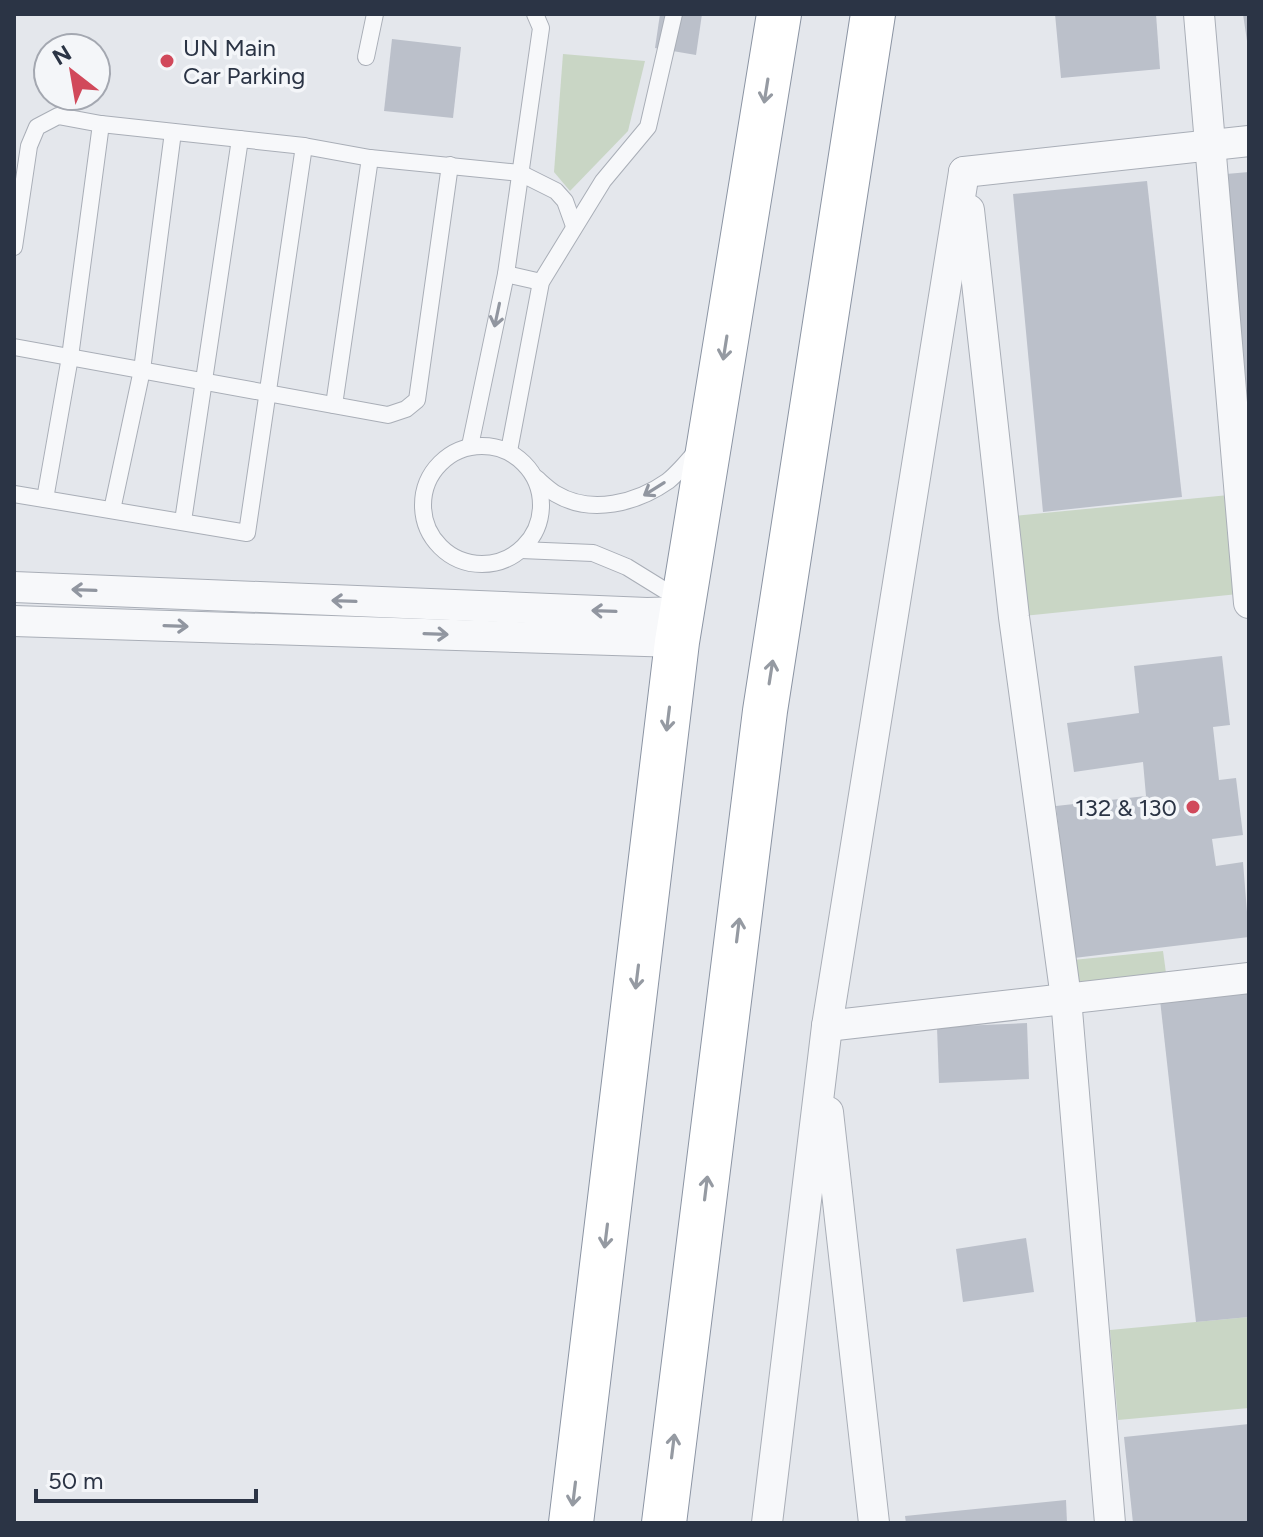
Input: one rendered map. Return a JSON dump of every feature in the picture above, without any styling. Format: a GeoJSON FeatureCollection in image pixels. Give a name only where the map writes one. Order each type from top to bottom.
{"type":"FeatureCollection","features":[{"type":"Feature","properties":{"kind":"highway"},"geometry":{"type":"LineString","coordinates":[[571,1523],[681,618],[779,14]]}},
{"type":"Feature","properties":{"kind":"highway"},"geometry":{"type":"LineString","coordinates":[[664,1523],[765,711],[873,14]]}},
{"type":"Feature","properties":{"kind":"street"},"geometry":{"type":"LineString","coordinates":[[1199,14],[1249,603]]}},
{"type":"Feature","properties":{"kind":"street"},"geometry":{"type":"LineString","coordinates":[[964,172],[1249,141]]}},
{"type":"Feature","properties":{"kind":"street"},"geometry":{"type":"LineString","coordinates":[[964,172],[1014,617],[1066,998],[1110,1523]]}},
{"type":"Feature","properties":{"kind":"street"},"geometry":{"type":"LineString","coordinates":[[767,1523],[827,1026],[964,172]]}},
{"type":"Feature","properties":{"kind":"street"},"geometry":{"type":"LineString","coordinates":[[14,587],[647,613],[681,618]]}},
{"type":"Feature","properties":{"kind":"street"},"geometry":{"type":"LineString","coordinates":[[14,621],[681,618]]}},
{"type":"Feature","properties":{"kind":"street"},"geometry":{"type":"LineString","coordinates":[[827,1026],[1249,978]]}},
{"type":"Feature","properties":{"kind":"street"},"geometry":{"type":"LineString","coordinates":[[823,1061],[874,1523]]}},
{"type":"Feature","properties":{"kind":"lane"},"geometry":{"type":"LineString","coordinates":[[366,57],[375,14]]}},
{"type":"Feature","properties":{"kind":"lane"},"geometry":{"type":"LineString","coordinates":[[470,446],[506,274],[541,28],[535,14]]}},
{"type":"Feature","properties":{"kind":"lane"},"geometry":{"type":"LineString","coordinates":[[509,451],[541,282],[603,181],[648,127],[674,14]]}},
{"type":"Feature","properties":{"kind":"lane"},"geometry":{"type":"LineString","coordinates":[[14,247],[29,146],[37,127],[58,116],[101,124],[304,146],[370,158],[520,173],[556,191],[565,201],[574,226]]}},
{"type":"Feature","properties":{"kind":"lane"},"geometry":{"type":"LineString","coordinates":[[45,499],[70,357],[101,124]]}},
{"type":"Feature","properties":{"kind":"lane"},"geometry":{"type":"LineString","coordinates":[[112,510],[142,370],[173,132]]}},
{"type":"Feature","properties":{"kind":"lane"},"geometry":{"type":"LineString","coordinates":[[183,521],[240,139]]}},
{"type":"Feature","properties":{"kind":"lane"},"geometry":{"type":"LineString","coordinates":[[14,494],[247,533],[304,146]]}},
{"type":"Feature","properties":{"kind":"lane"},"geometry":{"type":"LineString","coordinates":[[334,405],[370,158]]}},
{"type":"Feature","properties":{"kind":"lane"},"geometry":{"type":"LineString","coordinates":[[14,347],[388,415],[406,409],[417,400],[450,165]]}},
{"type":"Feature","properties":{"kind":"lane"},"geometry":{"type":"LineString","coordinates":[[506,274],[541,282]]}},
{"type":"Feature","properties":{"kind":"lane"},"geometry":{"type":"LineString","coordinates":[[536,478],[542,497],[541,517],[534,535],[521,550],[504,560],[485,564],[465,562],[447,553],[433,539],[425,522],[422,503],[426,483],[451,453],[470,446],[490,445],[509,451],[556,494],[581,504],[613,504],[641,497],[670,479],[710,437]]}},
{"type":"Feature","properties":{"kind":"lane"},"geometry":{"type":"LineString","coordinates":[[521,550],[593,553],[627,567],[654,586],[681,618]]}},
{"type":"Feature","properties":{"kind":"green space"},"geometry":{"type":"Polygon","coordinates":[[[563,54],[645,61],[628,131],[570,191],[554,172],[563,54]]]}},
{"type":"Feature","properties":{"kind":"green space"},"geometry":{"type":"Polygon","coordinates":[[[1239,494],[1248,593],[1014,617],[1004,517],[1239,494]]]}},
{"type":"Feature","properties":{"kind":"green space"},"geometry":{"type":"Polygon","coordinates":[[[1163,951],[1166,973],[1065,985],[1073,960],[1163,951]]]}},
{"type":"Feature","properties":{"kind":"green space"},"geometry":{"type":"Polygon","coordinates":[[[1249,1317],[1249,1408],[1118,1420],[1110,1330],[1249,1317]]]}},
{"type":"Feature","properties":{"kind":"building"},"geometry":{"type":"Polygon","coordinates":[[[660,14],[702,14],[696,55],[655,48],[660,14]]]}},
{"type":"Feature","properties":{"kind":"building"},"geometry":{"type":"Polygon","coordinates":[[[1055,14],[1156,14],[1160,69],[1061,78],[1055,14]]]}},
{"type":"Feature","properties":{"kind":"building"},"geometry":{"type":"Polygon","coordinates":[[[1243,14],[1249,14],[1249,41],[1247,41],[1243,14]]]}},
{"type":"Feature","properties":{"kind":"building"},"geometry":{"type":"Polygon","coordinates":[[[392,39],[461,47],[453,118],[384,111],[392,39]]]}},
{"type":"Feature","properties":{"kind":"building"},"geometry":{"type":"Polygon","coordinates":[[[1249,172],[1249,395],[1247,395],[1226,174],[1249,172]]]}},
{"type":"Feature","properties":{"kind":"building"},"geometry":{"type":"Polygon","coordinates":[[[1147,181],[1182,497],[1043,512],[1013,194],[1147,181]]]}},
{"type":"Feature","properties":{"kind":"building"},"geometry":{"type":"Polygon","coordinates":[[[1222,656],[1230,725],[1213,727],[1219,780],[1236,778],[1243,835],[1212,839],[1216,866],[1243,862],[1249,937],[1074,958],[1056,806],[1146,796],[1143,762],[1074,772],[1067,723],[1139,713],[1134,666],[1222,656]]]}},
{"type":"Feature","properties":{"kind":"building"},"geometry":{"type":"Polygon","coordinates":[[[1247,981],[1249,1317],[1196,1322],[1159,991],[1247,981]]]}},
{"type":"Feature","properties":{"kind":"building"},"geometry":{"type":"Polygon","coordinates":[[[1027,1023],[1029,1079],[939,1083],[937,1027],[1027,1023]]]}},
{"type":"Feature","properties":{"kind":"building"},"geometry":{"type":"Polygon","coordinates":[[[1026,1238],[1034,1292],[963,1302],[956,1249],[1026,1238]]]}},
{"type":"Feature","properties":{"kind":"building"},"geometry":{"type":"Polygon","coordinates":[[[1249,1424],[1249,1523],[1133,1523],[1124,1437],[1249,1424]]]}},
{"type":"Feature","properties":{"kind":"building"},"geometry":{"type":"Polygon","coordinates":[[[1066,1500],[1067,1523],[906,1523],[905,1516],[1066,1500]]]}},
{"type":"Feature","properties":{"kind":"place","name":"UN Main Car Parking"},"geometry":{"type":"Point","coordinates":[167,61]}},
{"type":"Feature","properties":{"kind":"place","name":"132 & 130"},"geometry":{"type":"Point","coordinates":[1193,807]}}]}
